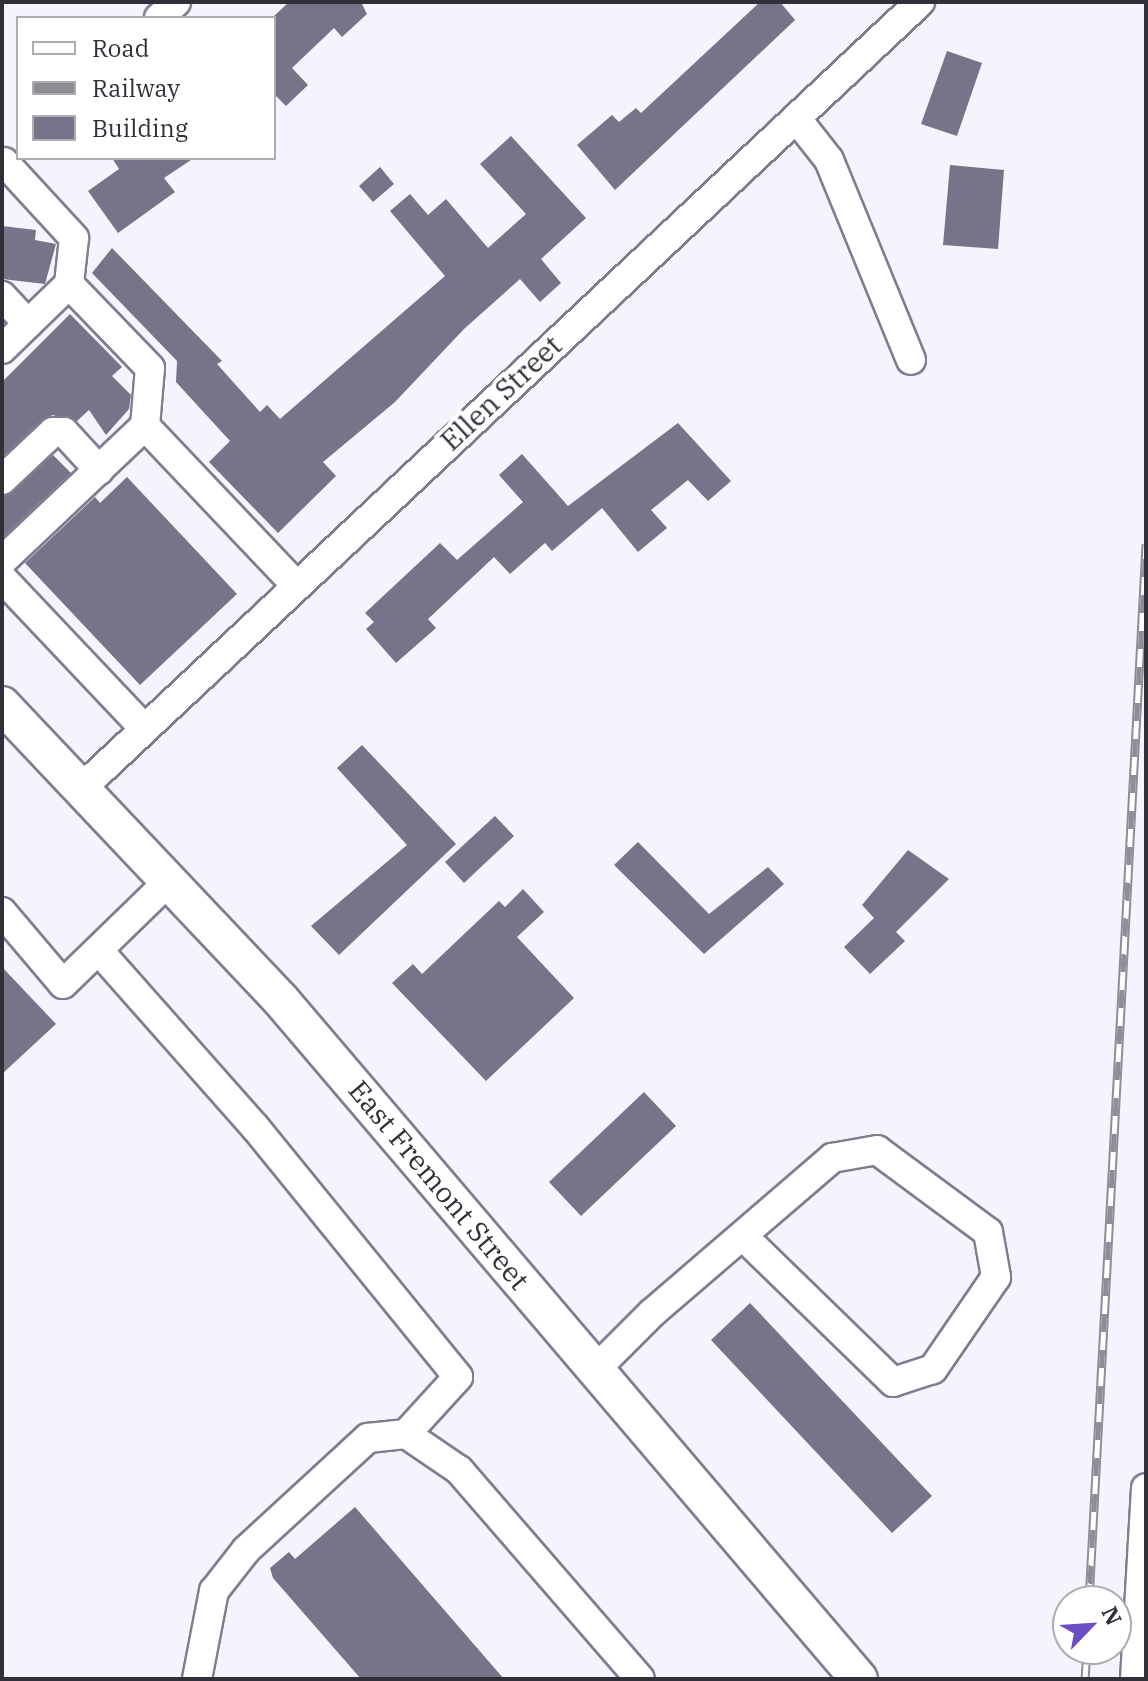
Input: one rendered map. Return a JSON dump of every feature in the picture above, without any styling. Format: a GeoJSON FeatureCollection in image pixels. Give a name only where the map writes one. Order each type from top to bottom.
{"type":"FeatureCollection","features":[{"type":"Feature","properties":{"kind":"main road","name":"East Fremont Street"},"geometry":{"type":"LineString","coordinates":[[2,705],[171,879],[387,1121],[729,1533],[859,1679]]}},
{"type":"Feature","properties":{"kind":"main road"},"geometry":{"type":"LineString","coordinates":[[729,1533],[827,1679]]}},
{"type":"Feature","properties":{"kind":"street"},"geometry":{"type":"LineString","coordinates":[[161,16],[176,2]]}},
{"type":"Feature","properties":{"kind":"street","name":"Ellen Street"},"geometry":{"type":"LineString","coordinates":[[84,786],[920,2]]}},
{"type":"Feature","properties":{"kind":"street"},"geometry":{"type":"LineString","coordinates":[[796,118],[829,160],[911,360]]}},
{"type":"Feature","properties":{"kind":"street"},"geometry":{"type":"LineString","coordinates":[[2,349],[69,284],[74,238],[8,158]]}},
{"type":"Feature","properties":{"kind":"street"},"geometry":{"type":"LineString","coordinates":[[2,561],[145,426],[150,368],[69,284]]}},
{"type":"Feature","properties":{"kind":"street"},"geometry":{"type":"LineString","coordinates":[[2,296],[28,324]]}},
{"type":"Feature","properties":{"kind":"street"},"geometry":{"type":"LineString","coordinates":[[145,426],[296,585]]}},
{"type":"Feature","properties":{"kind":"street"},"geometry":{"type":"LineString","coordinates":[[2,480],[53,432],[64,432],[99,470]]}},
{"type":"Feature","properties":{"kind":"street"},"geometry":{"type":"LineString","coordinates":[[2,578],[144,728]]}},
{"type":"Feature","properties":{"kind":"street"},"geometry":{"type":"LineString","coordinates":[[2,912],[63,984],[100,952],[171,879]]}},
{"type":"Feature","properties":{"kind":"street"},"geometry":{"type":"LineString","coordinates":[[100,952],[255,1127],[458,1377],[406,1434]]}},
{"type":"Feature","properties":{"kind":"street"},"geometry":{"type":"LineString","coordinates":[[593,1372],[743,1236],[832,1158],[877,1150],[988,1232],[996,1277],[933,1369],[893,1382],[839,1336],[743,1236]]}},
{"type":"Feature","properties":{"kind":"street"},"geometry":{"type":"LineString","coordinates":[[197,1679],[214,1591],[246,1550],[368,1438],[406,1434],[459,1470],[640,1679]]}},
{"type":"Feature","properties":{"kind":"street"},"geometry":{"type":"LineString","coordinates":[[1135,1679],[1146,1488]]}},
{"type":"Feature","properties":{"kind":"building"},"geometry":{"type":"Polygon","coordinates":[[[289,2],[361,2],[367,14],[342,37],[334,28],[292,68],[308,85],[286,106],[276,96],[274,16],[289,2]]]}},
{"type":"Feature","properties":{"kind":"building"},"geometry":{"type":"Polygon","coordinates":[[[760,2],[780,2],[795,20],[615,190],[577,145],[612,115],[619,122],[636,108],[641,113],[760,2]]]}},
{"type":"Feature","properties":{"kind":"building"},"geometry":{"type":"Polygon","coordinates":[[[947,51],[982,63],[957,136],[921,124],[947,51]]]}},
{"type":"Feature","properties":{"kind":"building"},"geometry":{"type":"Polygon","coordinates":[[[511,136],[586,218],[541,259],[561,283],[540,302],[520,279],[464,329],[395,402],[323,462],[336,476],[278,533],[209,462],[230,441],[176,382],[177,361],[92,273],[112,248],[222,361],[217,364],[260,412],[267,405],[280,419],[445,276],[390,211],[410,194],[428,215],[446,199],[488,248],[526,214],[480,164],[511,136]]]}},
{"type":"Feature","properties":{"kind":"building"},"geometry":{"type":"Polygon","coordinates":[[[113,160],[191,160],[164,178],[175,192],[118,233],[88,191],[119,169],[113,160]]]}},
{"type":"Feature","properties":{"kind":"building"},"geometry":{"type":"Polygon","coordinates":[[[950,165],[1004,170],[998,249],[943,245],[950,165]]]}},
{"type":"Feature","properties":{"kind":"building"},"geometry":{"type":"Polygon","coordinates":[[[380,167],[394,184],[373,202],[359,186],[380,167]]]}},
{"type":"Feature","properties":{"kind":"building"},"geometry":{"type":"Polygon","coordinates":[[[2,226],[36,230],[35,240],[56,244],[45,284],[2,279],[2,226]]]}},
{"type":"Feature","properties":{"kind":"building"},"geometry":{"type":"Polygon","coordinates":[[[70,314],[122,367],[112,376],[131,395],[129,409],[106,435],[89,410],[77,421],[52,415],[2,457],[2,382],[70,314]]]}},
{"type":"Feature","properties":{"kind":"building"},"geometry":{"type":"Polygon","coordinates":[[[678,423],[731,481],[708,501],[688,480],[651,510],[667,528],[638,552],[602,508],[552,551],[545,543],[510,574],[494,557],[428,619],[436,628],[396,663],[366,629],[374,622],[365,613],[440,543],[457,560],[523,502],[499,475],[522,454],[568,506],[678,423]]]}},
{"type":"Feature","properties":{"kind":"building"},"geometry":{"type":"Polygon","coordinates":[[[53,455],[71,473],[2,538],[2,497],[53,455]]]}},
{"type":"Feature","properties":{"kind":"building"},"geometry":{"type":"Polygon","coordinates":[[[127,477],[237,594],[140,685],[25,563],[95,497],[100,503],[127,477]]]}},
{"type":"Feature","properties":{"kind":"building"},"geometry":{"type":"Polygon","coordinates":[[[362,745],[456,844],[339,955],[311,926],[407,845],[337,768],[362,745]]]}},
{"type":"Feature","properties":{"kind":"building"},"geometry":{"type":"Polygon","coordinates":[[[495,816],[514,836],[464,883],[445,862],[495,816]]]}},
{"type":"Feature","properties":{"kind":"building"},"geometry":{"type":"Polygon","coordinates":[[[638,842],[709,914],[768,867],[784,884],[704,954],[614,865],[638,842]]]}},
{"type":"Feature","properties":{"kind":"building"},"geometry":{"type":"Polygon","coordinates":[[[908,850],[949,879],[896,932],[905,941],[870,974],[844,947],[874,918],[862,905],[908,850]]]}},
{"type":"Feature","properties":{"kind":"building"},"geometry":{"type":"Polygon","coordinates":[[[523,889],[544,912],[517,937],[574,998],[486,1081],[392,983],[413,964],[422,974],[499,901],[505,907],[523,889]]]}},
{"type":"Feature","properties":{"kind":"building"},"geometry":{"type":"Polygon","coordinates":[[[2,967],[56,1024],[2,1074],[2,967]]]}},
{"type":"Feature","properties":{"kind":"building"},"geometry":{"type":"Polygon","coordinates":[[[644,1092],[676,1126],[581,1216],[549,1182],[644,1092]]]}},
{"type":"Feature","properties":{"kind":"building"},"geometry":{"type":"Polygon","coordinates":[[[750,1303],[932,1496],[892,1533],[711,1340],[750,1303]]]}},
{"type":"Feature","properties":{"kind":"building"},"geometry":{"type":"Polygon","coordinates":[[[355,1507],[504,1679],[361,1679],[273,1578],[270,1568],[289,1552],[295,1559],[355,1507]]]}},
{"type":"Feature","properties":{"kind":"railway"},"geometry":{"type":"LineString","coordinates":[[1090,1585],[1146,544]]}},
{"type":"Feature","properties":{"kind":"railway"},"geometry":{"type":"LineString","coordinates":[[1085,1679],[1086,1665]]}}]}
